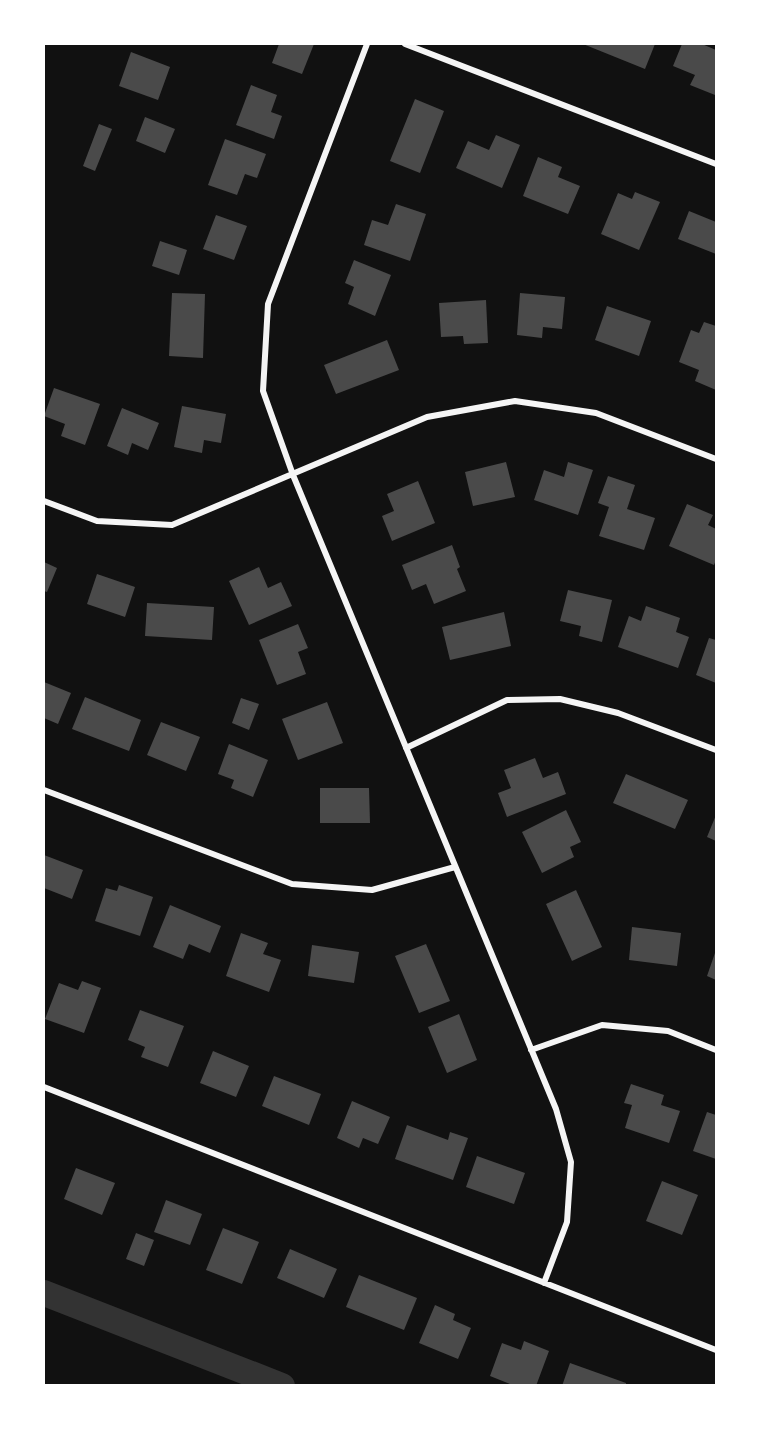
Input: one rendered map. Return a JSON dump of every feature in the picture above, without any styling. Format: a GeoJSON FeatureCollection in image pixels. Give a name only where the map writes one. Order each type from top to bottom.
{"type":"FeatureCollection","features":[{"type":"Feature","properties":{"kind":"street"},"geometry":{"type":"LineString","coordinates":[[366,44],[268,304],[263,391],[293,475],[556,1109],[571,1162],[567,1222],[544,1283]]}},
{"type":"Feature","properties":{"kind":"street"},"geometry":{"type":"LineString","coordinates":[[405,44],[717,164]]}},
{"type":"Feature","properties":{"kind":"street"},"geometry":{"type":"LineString","coordinates":[[44,501],[97,521],[172,525],[427,417],[515,401],[596,413],[717,459]]}},
{"type":"Feature","properties":{"kind":"street"},"geometry":{"type":"LineString","coordinates":[[406,748],[507,700],[560,699],[618,713],[717,750]]}},
{"type":"Feature","properties":{"kind":"street"},"geometry":{"type":"LineString","coordinates":[[44,790],[292,884],[372,890],[455,867]]}},
{"type":"Feature","properties":{"kind":"street"},"geometry":{"type":"LineString","coordinates":[[531,1050],[602,1025],[668,1031],[717,1050]]}},
{"type":"Feature","properties":{"kind":"street"},"geometry":{"type":"LineString","coordinates":[[44,1087],[717,1350]]}},
{"type":"Feature","properties":{"kind":"building"},"geometry":{"type":"Polygon","coordinates":[[[279,44],[314,44],[302,74],[272,63],[279,44]]]}},
{"type":"Feature","properties":{"kind":"building"},"geometry":{"type":"Polygon","coordinates":[[[583,44],[655,44],[645,69],[583,44]]]}},
{"type":"Feature","properties":{"kind":"building"},"geometry":{"type":"Polygon","coordinates":[[[682,44],[702,44],[716,50],[715,95],[690,85],[695,75],[673,66],[682,44]]]}},
{"type":"Feature","properties":{"kind":"building"},"geometry":{"type":"Polygon","coordinates":[[[131,52],[170,67],[158,100],[119,86],[131,52]]]}},
{"type":"Feature","properties":{"kind":"building"},"geometry":{"type":"Polygon","coordinates":[[[251,85],[277,95],[271,112],[282,116],[274,139],[236,125],[251,85]]]}},
{"type":"Feature","properties":{"kind":"building"},"geometry":{"type":"Polygon","coordinates":[[[415,99],[444,111],[420,173],[390,161],[415,99]]]}},
{"type":"Feature","properties":{"kind":"building"},"geometry":{"type":"Polygon","coordinates":[[[145,117],[175,129],[165,153],[136,141],[145,117]]]}},
{"type":"Feature","properties":{"kind":"building"},"geometry":{"type":"Polygon","coordinates":[[[99,124],[112,129],[95,171],[83,166],[99,124]]]}},
{"type":"Feature","properties":{"kind":"building"},"geometry":{"type":"Polygon","coordinates":[[[496,135],[520,145],[502,188],[456,168],[468,141],[489,150],[496,135]]]}},
{"type":"Feature","properties":{"kind":"building"},"geometry":{"type":"Polygon","coordinates":[[[225,139],[266,154],[257,178],[245,174],[237,195],[208,185],[225,139]]]}},
{"type":"Feature","properties":{"kind":"building"},"geometry":{"type":"Polygon","coordinates":[[[538,157],[562,167],[558,177],[580,186],[568,214],[523,196],[538,157]]]}},
{"type":"Feature","properties":{"kind":"building"},"geometry":{"type":"Polygon","coordinates":[[[635,192],[660,202],[639,250],[601,234],[618,193],[632,199],[635,192]]]}},
{"type":"Feature","properties":{"kind":"building"},"geometry":{"type":"Polygon","coordinates":[[[396,204],[426,214],[410,261],[364,245],[372,220],[388,225],[396,204]]]}},
{"type":"Feature","properties":{"kind":"building"},"geometry":{"type":"Polygon","coordinates":[[[689,211],[716,222],[716,254],[678,239],[689,211]]]}},
{"type":"Feature","properties":{"kind":"building"},"geometry":{"type":"Polygon","coordinates":[[[216,215],[247,226],[234,260],[203,249],[216,215]]]}},
{"type":"Feature","properties":{"kind":"building"},"geometry":{"type":"Polygon","coordinates":[[[160,241],[187,250],[179,275],[152,266],[160,241]]]}},
{"type":"Feature","properties":{"kind":"building"},"geometry":{"type":"Polygon","coordinates":[[[354,260],[391,275],[375,316],[348,304],[354,287],[345,283],[354,260]]]}},
{"type":"Feature","properties":{"kind":"building"},"geometry":{"type":"Polygon","coordinates":[[[172,293],[205,294],[203,358],[169,356],[172,293]]]}},
{"type":"Feature","properties":{"kind":"building"},"geometry":{"type":"Polygon","coordinates":[[[520,293],[565,297],[562,329],[543,327],[542,338],[517,335],[520,293]]]}},
{"type":"Feature","properties":{"kind":"building"},"geometry":{"type":"Polygon","coordinates":[[[486,300],[488,343],[464,344],[463,336],[441,337],[439,303],[486,300]]]}},
{"type":"Feature","properties":{"kind":"building"},"geometry":{"type":"Polygon","coordinates":[[[607,306],[651,321],[639,356],[595,340],[607,306]]]}},
{"type":"Feature","properties":{"kind":"building"},"geometry":{"type":"Polygon","coordinates":[[[704,322],[716,326],[716,390],[695,381],[699,370],[679,362],[691,330],[699,333],[704,322]]]}},
{"type":"Feature","properties":{"kind":"building"},"geometry":{"type":"Polygon","coordinates":[[[387,340],[399,370],[336,394],[324,365],[387,340]]]}},
{"type":"Feature","properties":{"kind":"building"},"geometry":{"type":"Polygon","coordinates":[[[54,388],[100,404],[85,445],[61,436],[65,424],[44,416],[54,388]]]}},
{"type":"Feature","properties":{"kind":"building"},"geometry":{"type":"Polygon","coordinates":[[[182,406],[226,414],[221,443],[204,440],[202,453],[174,447],[182,406]]]}},
{"type":"Feature","properties":{"kind":"building"},"geometry":{"type":"Polygon","coordinates":[[[122,408],[159,423],[148,450],[132,443],[128,455],[107,446],[122,408]]]}},
{"type":"Feature","properties":{"kind":"building"},"geometry":{"type":"Polygon","coordinates":[[[506,462],[515,497],[473,506],[465,472],[506,462]]]}},
{"type":"Feature","properties":{"kind":"building"},"geometry":{"type":"Polygon","coordinates":[[[568,462],[593,470],[578,515],[534,500],[544,470],[564,477],[568,462]]]}},
{"type":"Feature","properties":{"kind":"building"},"geometry":{"type":"Polygon","coordinates":[[[608,476],[635,485],[627,509],[655,518],[644,550],[599,536],[609,507],[598,503],[608,476]]]}},
{"type":"Feature","properties":{"kind":"building"},"geometry":{"type":"Polygon","coordinates":[[[418,481],[435,523],[392,541],[382,516],[394,511],[387,494],[418,481]]]}},
{"type":"Feature","properties":{"kind":"building"},"geometry":{"type":"Polygon","coordinates":[[[687,504],[713,515],[708,525],[716,529],[714,565],[669,546],[687,504]]]}},
{"type":"Feature","properties":{"kind":"building"},"geometry":{"type":"Polygon","coordinates":[[[452,545],[460,567],[457,569],[466,591],[434,604],[426,584],[412,590],[402,565],[452,545]]]}},
{"type":"Feature","properties":{"kind":"building"},"geometry":{"type":"Polygon","coordinates":[[[44,562],[57,568],[47,592],[44,591],[44,562]]]}},
{"type":"Feature","properties":{"kind":"building"},"geometry":{"type":"Polygon","coordinates":[[[259,567],[268,588],[281,582],[292,606],[249,625],[229,581],[259,567]]]}},
{"type":"Feature","properties":{"kind":"building"},"geometry":{"type":"Polygon","coordinates":[[[97,574],[135,587],[125,617],[87,604],[97,574]]]}},
{"type":"Feature","properties":{"kind":"building"},"geometry":{"type":"Polygon","coordinates":[[[568,590],[612,600],[602,642],[579,636],[581,626],[560,621],[568,590]]]}},
{"type":"Feature","properties":{"kind":"building"},"geometry":{"type":"Polygon","coordinates":[[[147,603],[214,607],[212,640],[145,636],[147,603]]]}},
{"type":"Feature","properties":{"kind":"building"},"geometry":{"type":"Polygon","coordinates":[[[646,606],[680,618],[676,632],[689,637],[678,668],[618,647],[629,616],[641,621],[646,606]]]}},
{"type":"Feature","properties":{"kind":"building"},"geometry":{"type":"Polygon","coordinates":[[[504,612],[511,646],[450,660],[442,627],[504,612]]]}},
{"type":"Feature","properties":{"kind":"building"},"geometry":{"type":"Polygon","coordinates":[[[298,624],[308,648],[298,652],[306,674],[277,685],[259,640],[298,624]]]}},
{"type":"Feature","properties":{"kind":"building"},"geometry":{"type":"Polygon","coordinates":[[[709,638],[716,640],[716,683],[696,675],[709,638]]]}},
{"type":"Feature","properties":{"kind":"building"},"geometry":{"type":"Polygon","coordinates":[[[44,682],[71,693],[58,724],[44,718],[44,682]]]}},
{"type":"Feature","properties":{"kind":"building"},"geometry":{"type":"Polygon","coordinates":[[[85,697],[141,720],[129,751],[72,729],[85,697]]]}},
{"type":"Feature","properties":{"kind":"building"},"geometry":{"type":"Polygon","coordinates":[[[241,698],[259,704],[249,730],[232,723],[241,698]]]}},
{"type":"Feature","properties":{"kind":"building"},"geometry":{"type":"Polygon","coordinates":[[[327,702],[343,743],[298,760],[282,719],[327,702]]]}},
{"type":"Feature","properties":{"kind":"building"},"geometry":{"type":"Polygon","coordinates":[[[161,722],[200,737],[186,771],[147,755],[161,722]]]}},
{"type":"Feature","properties":{"kind":"building"},"geometry":{"type":"Polygon","coordinates":[[[229,744],[268,760],[253,797],[231,788],[234,780],[218,774],[229,744]]]}},
{"type":"Feature","properties":{"kind":"building"},"geometry":{"type":"Polygon","coordinates":[[[535,758],[543,778],[558,772],[566,794],[507,817],[498,793],[511,788],[504,770],[535,758]]]}},
{"type":"Feature","properties":{"kind":"building"},"geometry":{"type":"Polygon","coordinates":[[[626,774],[688,800],[675,829],[613,803],[626,774]]]}},
{"type":"Feature","properties":{"kind":"building"},"geometry":{"type":"Polygon","coordinates":[[[320,788],[369,788],[370,823],[320,823],[320,788]]]}},
{"type":"Feature","properties":{"kind":"building"},"geometry":{"type":"Polygon","coordinates":[[[566,810],[581,842],[570,847],[574,857],[542,873],[522,832],[566,810]]]}},
{"type":"Feature","properties":{"kind":"building"},"geometry":{"type":"Polygon","coordinates":[[[716,815],[716,841],[707,837],[716,815]]]}},
{"type":"Feature","properties":{"kind":"building"},"geometry":{"type":"Polygon","coordinates":[[[44,855],[83,870],[72,899],[44,888],[44,855]]]}},
{"type":"Feature","properties":{"kind":"building"},"geometry":{"type":"Polygon","coordinates":[[[119,885],[153,897],[140,936],[95,921],[106,888],[117,891],[119,885]]]}},
{"type":"Feature","properties":{"kind":"building"},"geometry":{"type":"Polygon","coordinates":[[[576,890],[602,947],[572,961],[546,904],[576,890]]]}},
{"type":"Feature","properties":{"kind":"building"},"geometry":{"type":"Polygon","coordinates":[[[170,905],[221,926],[210,953],[189,944],[183,959],[153,947],[170,905]]]}},
{"type":"Feature","properties":{"kind":"building"},"geometry":{"type":"Polygon","coordinates":[[[632,927],[681,933],[677,966],[629,960],[632,927]]]}},
{"type":"Feature","properties":{"kind":"building"},"geometry":{"type":"Polygon","coordinates":[[[241,933],[268,943],[263,954],[281,960],[269,992],[226,976],[241,933]]]}},
{"type":"Feature","properties":{"kind":"building"},"geometry":{"type":"Polygon","coordinates":[[[426,944],[450,1001],[419,1013],[395,956],[426,944]]]}},
{"type":"Feature","properties":{"kind":"building"},"geometry":{"type":"Polygon","coordinates":[[[312,945],[359,952],[354,983],[308,976],[312,945]]]}},
{"type":"Feature","properties":{"kind":"building"},"geometry":{"type":"Polygon","coordinates":[[[716,950],[716,980],[707,976],[716,950]]]}},
{"type":"Feature","properties":{"kind":"building"},"geometry":{"type":"Polygon","coordinates":[[[82,981],[101,988],[84,1033],[45,1019],[59,983],[78,990],[82,981]]]}},
{"type":"Feature","properties":{"kind":"building"},"geometry":{"type":"Polygon","coordinates":[[[140,1010],[184,1026],[168,1067],[141,1057],[145,1047],[128,1040],[140,1010]]]}},
{"type":"Feature","properties":{"kind":"building"},"geometry":{"type":"Polygon","coordinates":[[[459,1014],[477,1060],[447,1073],[428,1027],[459,1014]]]}},
{"type":"Feature","properties":{"kind":"building"},"geometry":{"type":"Polygon","coordinates":[[[213,1051],[249,1066],[236,1097],[200,1083],[213,1051]]]}},
{"type":"Feature","properties":{"kind":"building"},"geometry":{"type":"Polygon","coordinates":[[[274,1076],[321,1094],[309,1125],[262,1106],[274,1076]]]}},
{"type":"Feature","properties":{"kind":"building"},"geometry":{"type":"Polygon","coordinates":[[[631,1084],[664,1095],[661,1105],[680,1111],[669,1143],[625,1128],[632,1105],[624,1103],[631,1084]]]}},
{"type":"Feature","properties":{"kind":"building"},"geometry":{"type":"Polygon","coordinates":[[[352,1101],[390,1117],[378,1144],[363,1138],[359,1148],[337,1138],[352,1101]]]}},
{"type":"Feature","properties":{"kind":"building"},"geometry":{"type":"Polygon","coordinates":[[[707,1112],[716,1115],[716,1159],[693,1151],[707,1112]]]}},
{"type":"Feature","properties":{"kind":"building"},"geometry":{"type":"Polygon","coordinates":[[[407,1125],[448,1140],[450,1132],[468,1138],[453,1180],[395,1159],[407,1125]]]}},
{"type":"Feature","properties":{"kind":"building"},"geometry":{"type":"Polygon","coordinates":[[[477,1156],[525,1173],[514,1204],[466,1187],[477,1156]]]}},
{"type":"Feature","properties":{"kind":"building"},"geometry":{"type":"Polygon","coordinates":[[[76,1168],[115,1183],[102,1215],[64,1199],[76,1168]]]}},
{"type":"Feature","properties":{"kind":"building"},"geometry":{"type":"Polygon","coordinates":[[[662,1181],[698,1195],[682,1235],[646,1221],[662,1181]]]}},
{"type":"Feature","properties":{"kind":"building"},"geometry":{"type":"Polygon","coordinates":[[[166,1200],[202,1214],[190,1245],[154,1232],[166,1200]]]}},
{"type":"Feature","properties":{"kind":"building"},"geometry":{"type":"Polygon","coordinates":[[[223,1228],[259,1242],[242,1284],[206,1270],[223,1228]]]}},
{"type":"Feature","properties":{"kind":"building"},"geometry":{"type":"Polygon","coordinates":[[[136,1233],[154,1240],[144,1266],[126,1259],[136,1233]]]}},
{"type":"Feature","properties":{"kind":"building"},"geometry":{"type":"Polygon","coordinates":[[[290,1249],[337,1269],[324,1298],[277,1278],[290,1249]]]}},
{"type":"Feature","properties":{"kind":"building"},"geometry":{"type":"Polygon","coordinates":[[[359,1275],[417,1298],[404,1330],[346,1307],[359,1275]]]}},
{"type":"Feature","properties":{"kind":"building"},"geometry":{"type":"Polygon","coordinates":[[[435,1305],[455,1314],[453,1320],[471,1328],[458,1359],[419,1343],[435,1305]]]}},
{"type":"Feature","properties":{"kind":"building"},"geometry":{"type":"Polygon","coordinates":[[[524,1341],[549,1351],[536,1386],[515,1386],[490,1376],[502,1343],[521,1350],[524,1341]]]}},
{"type":"Feature","properties":{"kind":"building"},"geometry":{"type":"Polygon","coordinates":[[[570,1363],[626,1383],[626,1386],[562,1386],[570,1363]]]}},
{"type":"Feature","properties":{"kind":"waterway"},"geometry":{"type":"LineString","coordinates":[[44,1293],[282,1386]]}}]}
